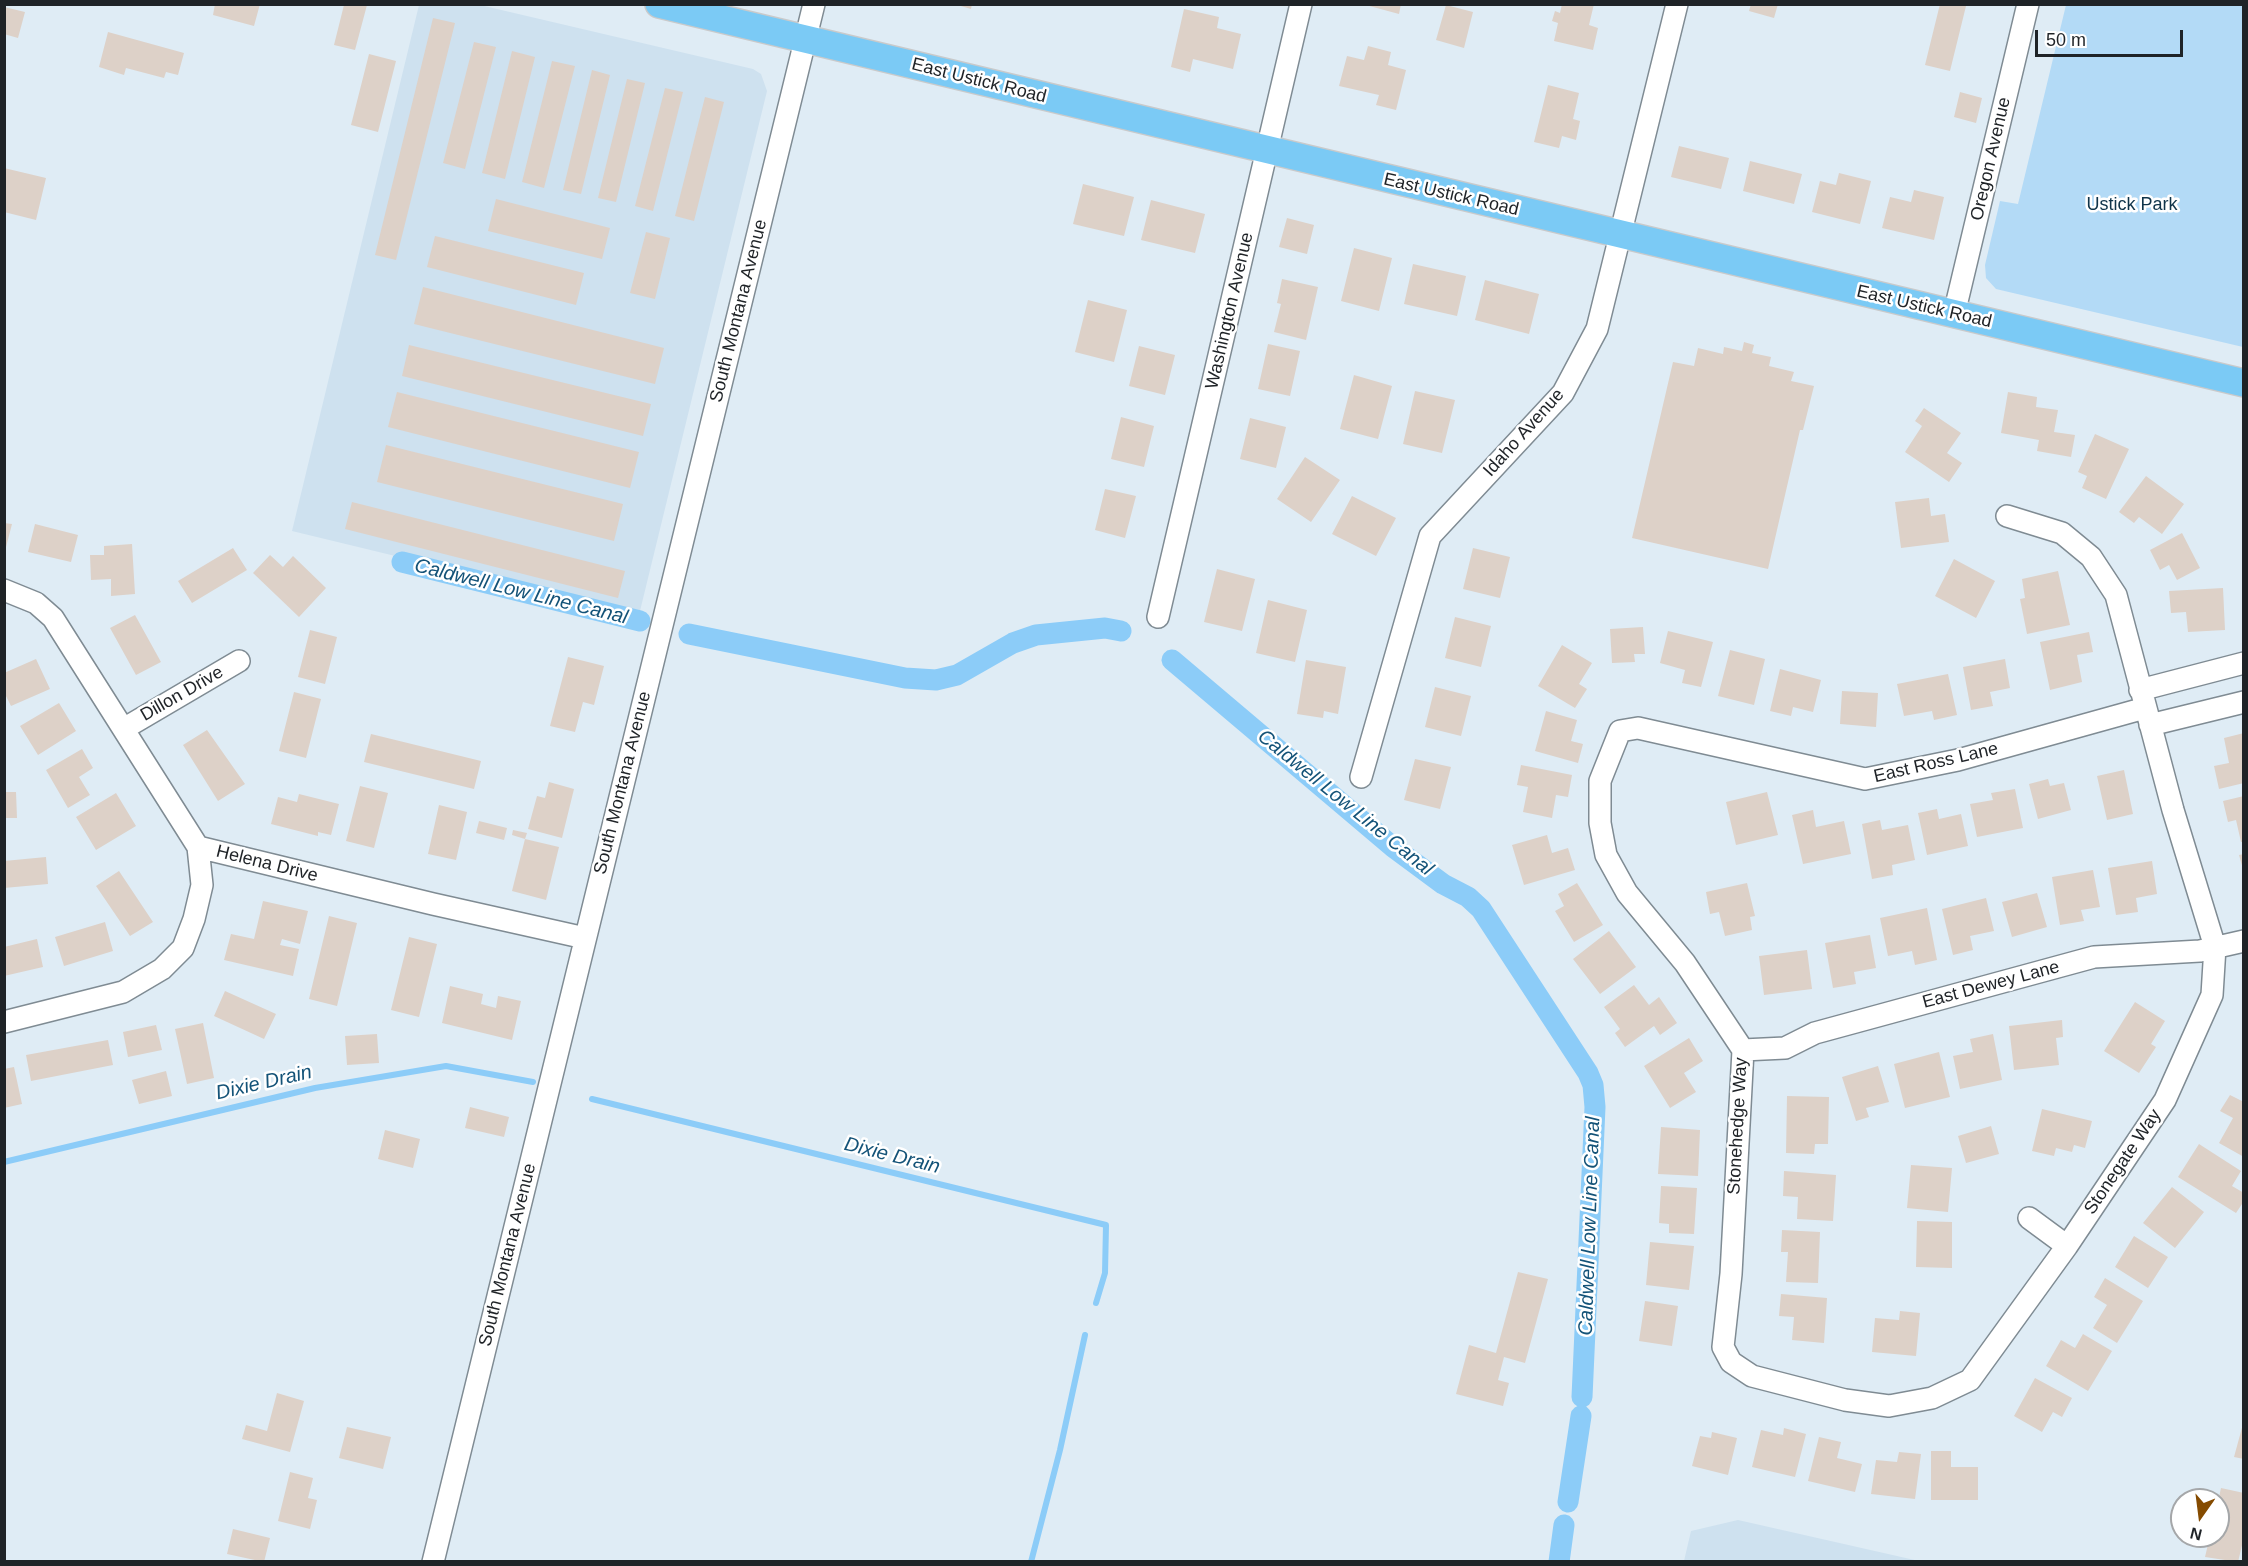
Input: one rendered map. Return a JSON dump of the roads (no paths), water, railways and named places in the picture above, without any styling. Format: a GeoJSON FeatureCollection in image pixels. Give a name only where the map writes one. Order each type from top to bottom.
{"type":"FeatureCollection","features":[{"type":"Feature","properties":{"kind":"main road","name":"East Ustick Road"},"geometry":{"type":"LineString","coordinates":[[659,4],[1267,151],[2244,382]]}},
{"type":"Feature","properties":{"kind":"street","name":"South Montana Avenue"},"geometry":{"type":"LineString","coordinates":[[433,1562],[814,4]]}},
{"type":"Feature","properties":{"kind":"street","name":"Washington Avenue"},"geometry":{"type":"LineString","coordinates":[[1158,617],[1301,4]]}},
{"type":"Feature","properties":{"kind":"street","name":"Idaho Avenue"},"geometry":{"type":"LineString","coordinates":[[1361,777],[1430,537],[1563,393],[1597,329],[1622,235],[1677,4]]}},
{"type":"Feature","properties":{"kind":"street","name":"Oregon Avenue"},"geometry":{"type":"LineString","coordinates":[[1954,314],[2028,4]]}},
{"type":"Feature","properties":{"kind":"street","name":"Stonegate Way"},"geometry":{"type":"LineString","coordinates":[[1752,1376],[1845,1400],[1889,1406],[1932,1398],[1970,1380],[2067,1246],[2165,1100],[2212,995],[2215,947],[2145,706],[2116,594],[2091,557],[2062,533],[2007,516]]}},
{"type":"Feature","properties":{"kind":"street","name":"Helena Drive"},"geometry":{"type":"LineString","coordinates":[[4,590],[36,603],[53,618],[125,728],[198,847],[585,938]]}},
{"type":"Feature","properties":{"kind":"street","name":"Dillon Drive"},"geometry":{"type":"LineString","coordinates":[[125,728],[239,661]]}},
{"type":"Feature","properties":{"kind":"street","name":"East Ross Lane"},"geometry":{"type":"LineString","coordinates":[[1620,730],[1638,728],[1865,779],[1958,760],[2145,706],[2244,663]]}},
{"type":"Feature","properties":{"kind":"street","name":"East Ross Lane"},"geometry":{"type":"LineString","coordinates":[[2145,706],[2244,702]]}},
{"type":"Feature","properties":{"kind":"street","name":"Stonehedge Way"},"geometry":{"type":"LineString","coordinates":[[1620,730],[1600,781],[1599,823],[1606,855],[1627,893],[1685,963],[1743,1050],[1731,1274],[1723,1347],[1731,1362],[1752,1376]]}},
{"type":"Feature","properties":{"kind":"street"},"geometry":{"type":"LineString","coordinates":[[4,1022],[123,992],[162,969],[183,948],[194,919],[202,885],[198,847]]}},
{"type":"Feature","properties":{"kind":"street","name":"East Dewey Lane"},"geometry":{"type":"LineString","coordinates":[[1743,1050],[1785,1048],[1815,1033],[2094,957],[2215,947],[2244,941]]}},
{"type":"Feature","properties":{"kind":"street"},"geometry":{"type":"LineString","coordinates":[[2029,1218],[2067,1246]]}},
{"type":"Feature","properties":{"kind":"waterway","name":"Caldwell Low Line Canal"},"geometry":{"type":"LineString","coordinates":[[402,562],[640,621]]}},
{"type":"Feature","properties":{"kind":"waterway","name":"Caldwell Low Line Canal"},"geometry":{"type":"LineString","coordinates":[[689,634],[905,678],[936,680],[957,675],[1013,643],[1036,635],[1105,628],[1121,631]]}},
{"type":"Feature","properties":{"kind":"waterway","name":"Caldwell Low Line Canal"},"geometry":{"type":"LineString","coordinates":[[1172,660],[1393,847],[1443,884],[1468,897],[1481,909],[1588,1073],[1593,1085],[1595,1107],[1582,1397]]}},
{"type":"Feature","properties":{"kind":"waterway","name":"Dixie Drain"},"geometry":{"type":"LineString","coordinates":[[4,1162],[315,1088],[446,1066],[533,1082]]}},
{"type":"Feature","properties":{"kind":"waterway","name":"Dixie Drain"},"geometry":{"type":"LineString","coordinates":[[592,1099],[1106,1225],[1105,1273],[1096,1303]]}},
{"type":"Feature","properties":{"kind":"waterway","name":"Dixie Drain"},"geometry":{"type":"LineString","coordinates":[[1031,1562],[1060,1450],[1085,1335]]}},
{"type":"Feature","properties":{"kind":"waterway","name":"Caldwell Low Line Canal"},"geometry":{"type":"LineString","coordinates":[[1568,1502],[1581,1416]]}},
{"type":"Feature","properties":{"kind":"waterway","name":"Caldwell Low Line Canal"},"geometry":{"type":"LineString","coordinates":[[1559,1562],[1564,1525]]}},
{"type":"Feature","properties":{"kind":"park label","name":"Ustick Park"},"geometry":{"type":"Point","coordinates":[2132,205]}}]}
